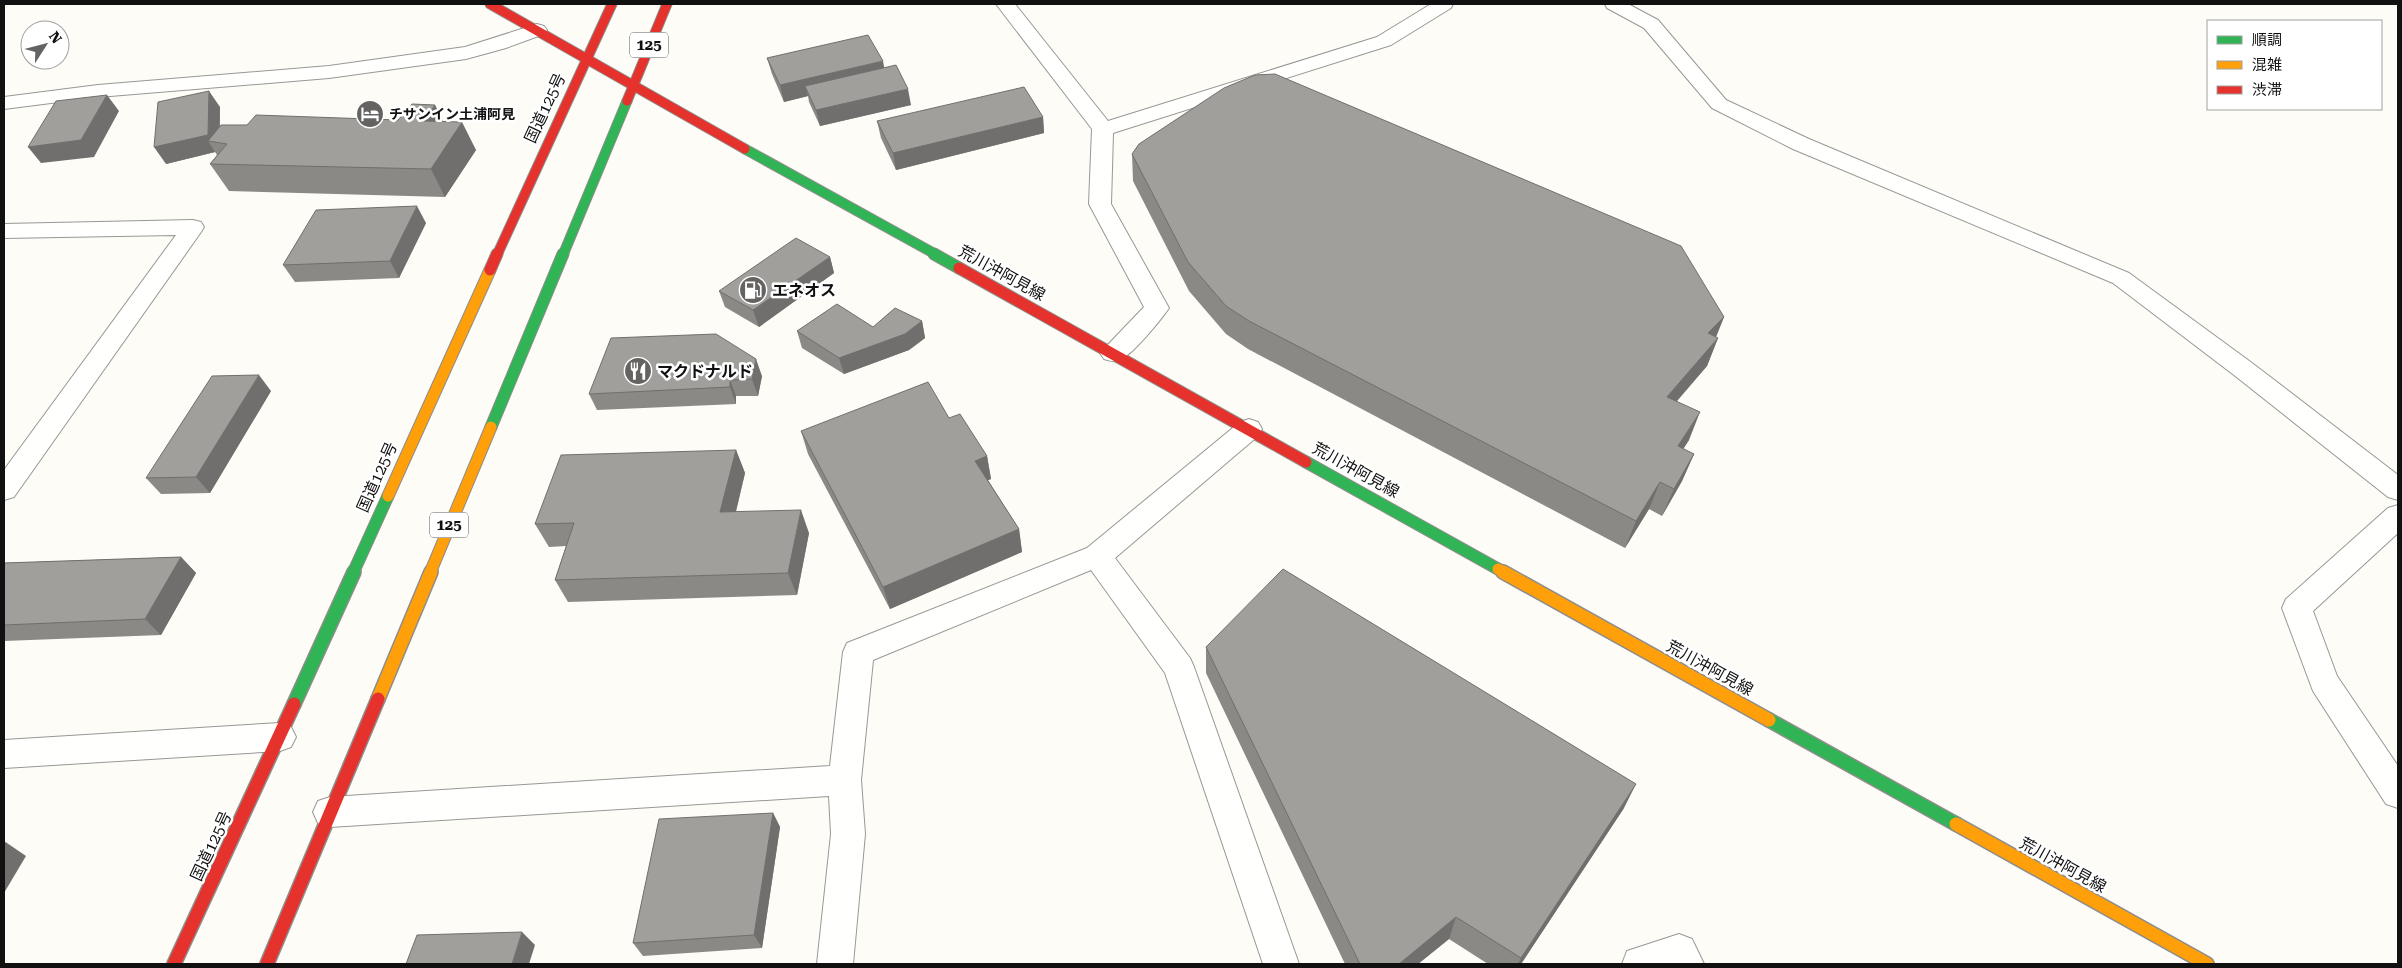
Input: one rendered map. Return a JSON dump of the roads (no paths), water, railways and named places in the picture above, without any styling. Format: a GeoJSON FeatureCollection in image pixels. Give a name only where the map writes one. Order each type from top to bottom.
{"type":"FeatureCollection","features":[{"type":"Feature","properties":{"kind":"main road","name":"荒川沖阿見線"},"geometry":{"type":"LineString","coordinates":[[490,4],[632,86],[2207,964]]}},
{"type":"Feature","properties":{"kind":"main road","name":"国道125号"},"geometry":{"type":"LineString","coordinates":[[174,964],[280,737],[455,342],[612,4]]}},
{"type":"Feature","properties":{"kind":"main road","name":"125"},"geometry":{"type":"LineString","coordinates":[[267,964],[667,4]]}},
{"type":"Feature","properties":{"kind":"street"},"geometry":{"type":"LineString","coordinates":[[1005,4],[1103,129],[1100,204],[1157,308],[1139,329],[1113,353]]}},
{"type":"Feature","properties":{"kind":"street"},"geometry":{"type":"LineString","coordinates":[[1103,129],[1384,41],[1444,4]]}},
{"type":"Feature","properties":{"kind":"street"},"geometry":{"type":"LineString","coordinates":[[1614,4],[1651,24],[1719,104],[1828,155],[2121,278],[2243,369],[2398,490]]}},
{"type":"Feature","properties":{"kind":"street"},"geometry":{"type":"LineString","coordinates":[[4,103],[98,91],[329,72],[466,53],[537,30]]}},
{"type":"Feature","properties":{"kind":"street"},"geometry":{"type":"LineString","coordinates":[[4,231],[192,227],[4,490]]}},
{"type":"Feature","properties":{"kind":"street"},"geometry":{"type":"LineString","coordinates":[[835,964],[848,834],[845,780],[858,652],[1097,556],[1249,429]]}},
{"type":"Feature","properties":{"kind":"street"},"geometry":{"type":"LineString","coordinates":[[2398,516],[2297,608],[2324,682],[2398,793]]}},
{"type":"Feature","properties":{"kind":"street"},"geometry":{"type":"LineString","coordinates":[[1097,556],[1179,666],[1281,964]]}},
{"type":"Feature","properties":{"kind":"street"},"geometry":{"type":"LineString","coordinates":[[4,754],[280,737]]}},
{"type":"Feature","properties":{"kind":"street"},"geometry":{"type":"LineString","coordinates":[[330,812],[845,780]]}},
{"type":"Feature","properties":{"kind":"street"},"geometry":{"type":"LineString","coordinates":[[1640,964],[1679,952],[1686,964]]}},
{"type":"Feature","properties":{"kind":"place","name":"チサンイン土浦阿見"},"geometry":{"type":"Point","coordinates":[370,114]}},
{"type":"Feature","properties":{"kind":"place","name":"エネオス"},"geometry":{"type":"Point","coordinates":[753,290]}},
{"type":"Feature","properties":{"kind":"place","name":"マクドナルド"},"geometry":{"type":"Point","coordinates":[638,371]}}]}
